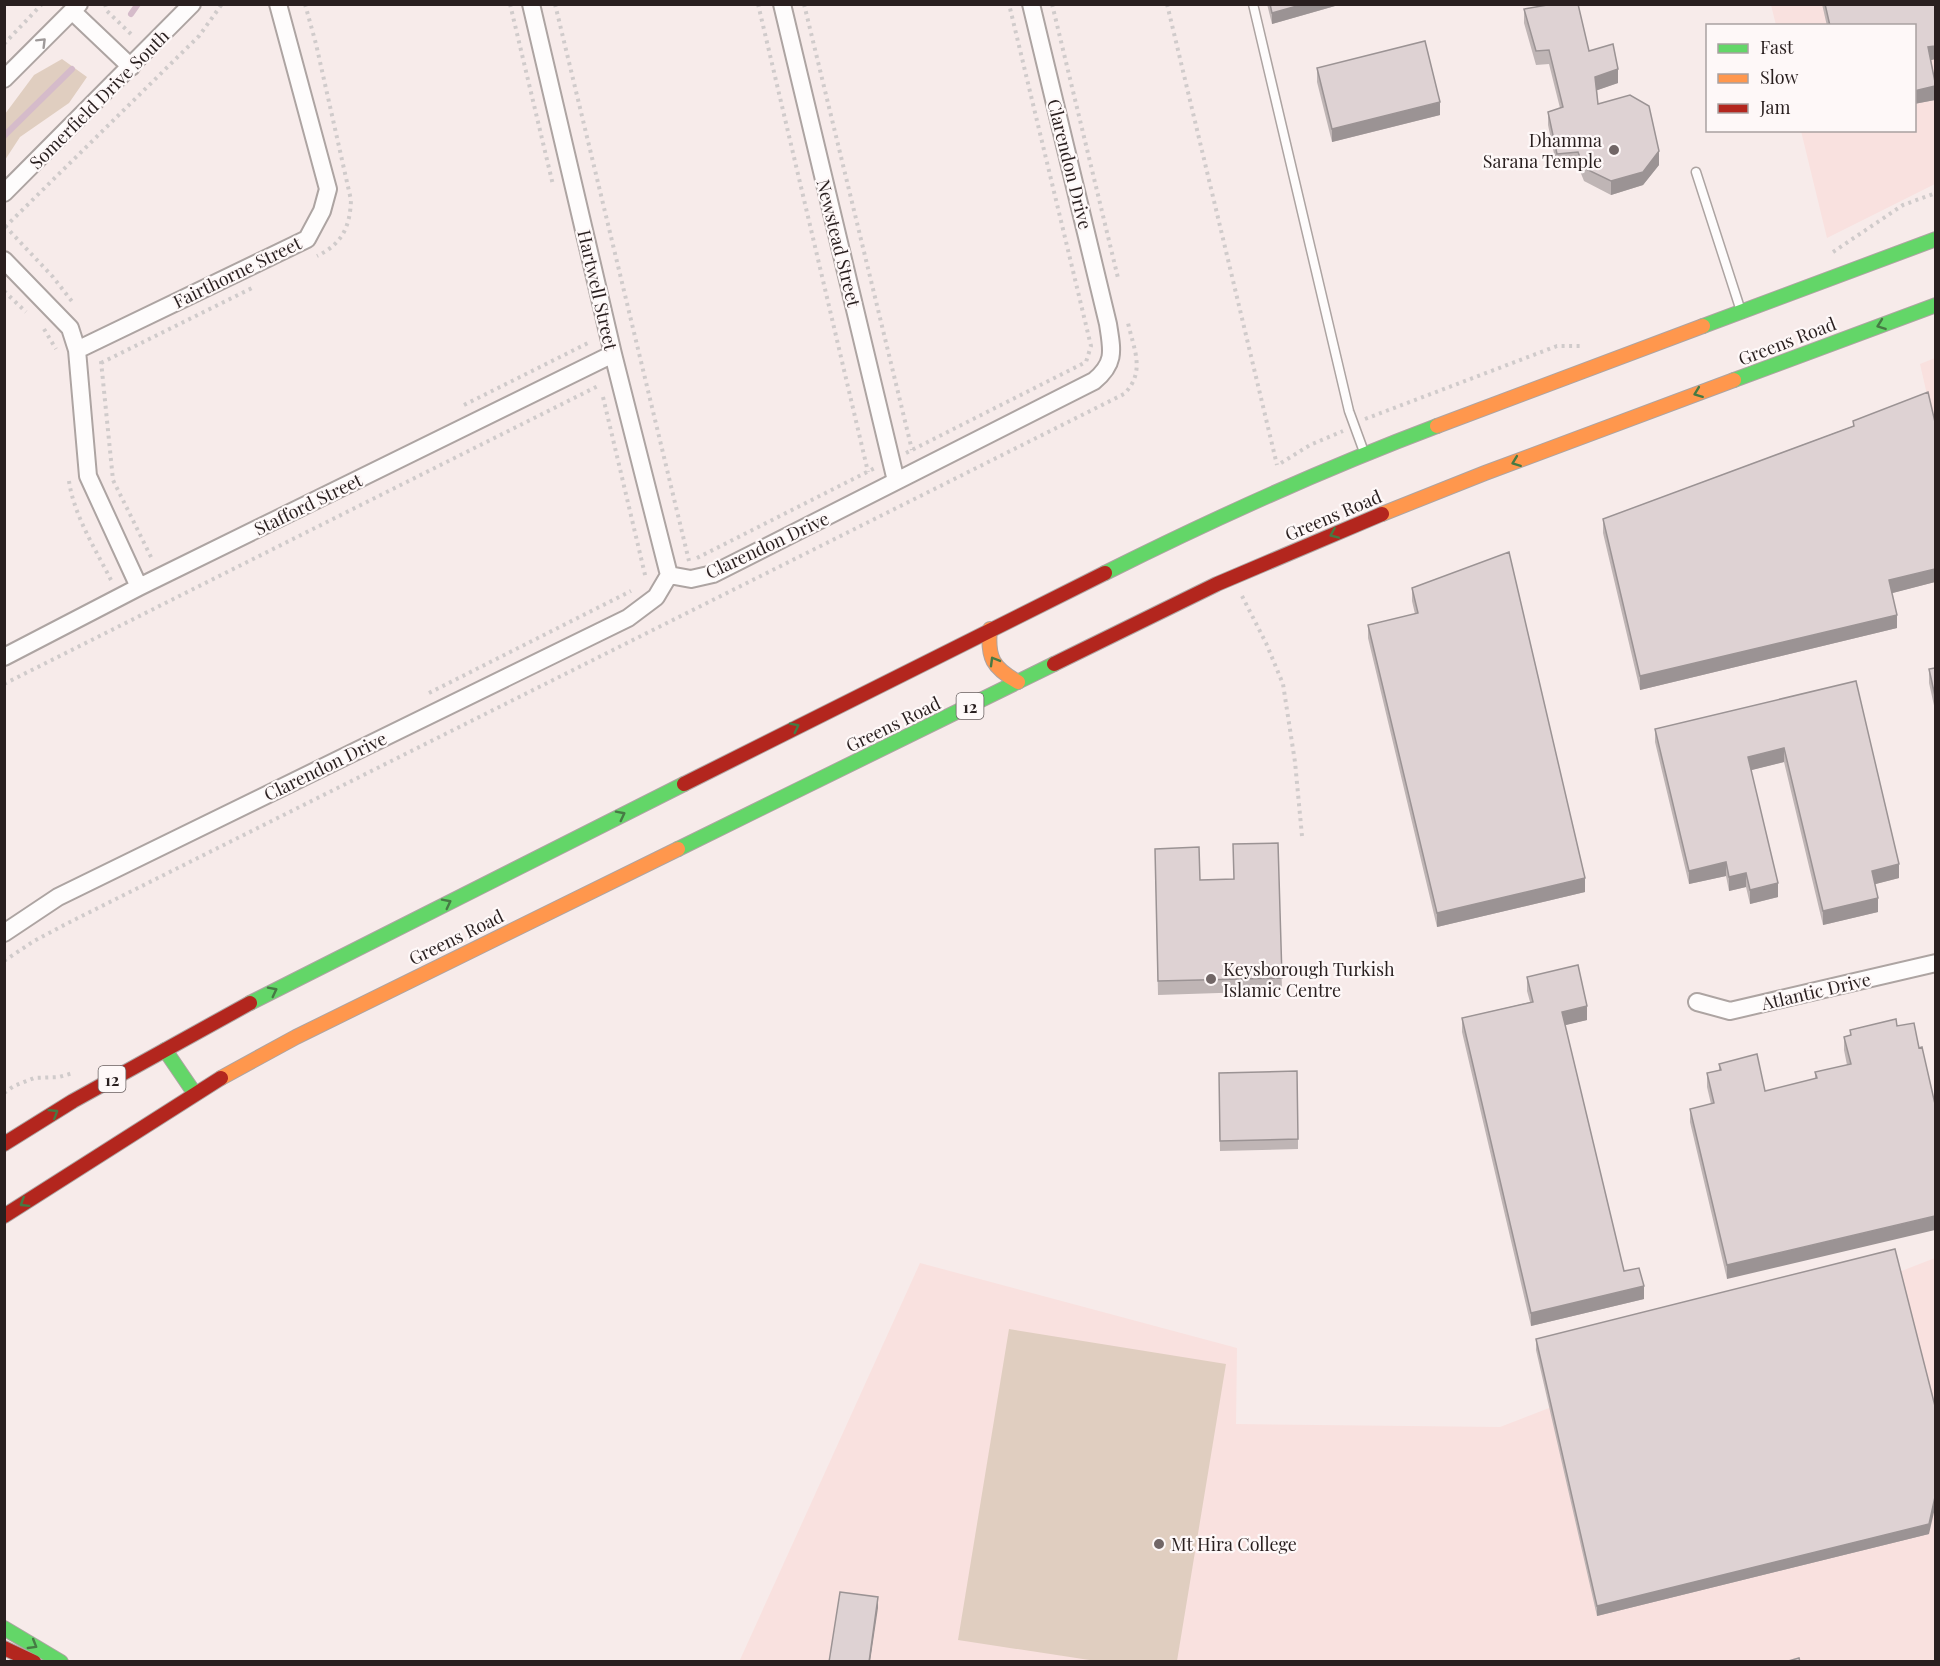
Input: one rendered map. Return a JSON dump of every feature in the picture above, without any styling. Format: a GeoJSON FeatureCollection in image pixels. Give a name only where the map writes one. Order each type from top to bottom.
{"type":"FeatureCollection","features":[{"type":"Feature","properties":{"kind":"main road","name":"Greens Road"},"geometry":{"type":"LineString","coordinates":[[4,1143],[73,1101],[242,1008],[990,629],[1208,522],[1365,455],[1932,240]]}},
{"type":"Feature","properties":{"kind":"main road","name":"Greens Road"},"geometry":{"type":"LineString","coordinates":[[4,1216],[195,1094],[296,1037],[426,971],[1217,584],[1359,523],[1496,469],[1935,304]]}},
{"type":"Feature","properties":{"kind":"main road"},"geometry":{"type":"LineString","coordinates":[[990,629],[987,648],[991,659],[1001,672],[1018,682]]}},
{"type":"Feature","properties":{"kind":"main road"},"geometry":{"type":"LineString","coordinates":[[165,1050],[195,1094]]}},
{"type":"Feature","properties":{"kind":"main road"},"geometry":{"type":"LineString","coordinates":[[4,1628],[61,1662]]}},
{"type":"Feature","properties":{"kind":"main road"},"geometry":{"type":"LineString","coordinates":[[4,1648],[34,1662]]}},
{"type":"Feature","properties":{"kind":"street","name":"Somerfield Drive South"},"geometry":{"type":"LineString","coordinates":[[4,193],[192,4]]}},
{"type":"Feature","properties":{"kind":"street","name":"Fairthorne Street"},"geometry":{"type":"LineString","coordinates":[[77,350],[307,239],[322,211],[328,189],[278,4]]}},
{"type":"Feature","properties":{"kind":"street","name":"Hartwell Street"},"geometry":{"type":"LineString","coordinates":[[531,4],[613,354],[669,576]]}},
{"type":"Feature","properties":{"kind":"street","name":"Newstead Street"},"geometry":{"type":"LineString","coordinates":[[782,4],[896,481]]}},
{"type":"Feature","properties":{"kind":"street","name":"Clarendon Drive"},"geometry":{"type":"LineString","coordinates":[[4,933],[58,897],[628,618],[656,597],[669,576],[691,579],[713,574],[1094,381],[1106,370],[1111,358],[1108,324],[1031,4]]}},
{"type":"Feature","properties":{"kind":"street"},"geometry":{"type":"LineString","coordinates":[[4,78],[76,8],[131,67]]}},
{"type":"Feature","properties":{"kind":"street"},"geometry":{"type":"LineString","coordinates":[[4,260],[70,328],[77,350],[88,476],[139,587]]}},
{"type":"Feature","properties":{"kind":"street","name":"Stafford Street"},"geometry":{"type":"LineString","coordinates":[[4,657],[139,587],[613,354]]}},
{"type":"Feature","properties":{"kind":"street","name":"Atlantic Drive"},"geometry":{"type":"LineString","coordinates":[[1697,1002],[1730,1011],[1935,963]]}},
{"type":"Feature","properties":{"kind":"lane"},"geometry":{"type":"LineString","coordinates":[[1253,4],[1347,404],[1365,455]]}},
{"type":"Feature","properties":{"kind":"lane"},"geometry":{"type":"LineString","coordinates":[[1696,172],[1742,312]]}},
{"type":"Feature","properties":{"kind":"path"},"geometry":{"type":"LineString","coordinates":[[4,44],[42,4]]}},
{"type":"Feature","properties":{"kind":"path"},"geometry":{"type":"LineString","coordinates":[[4,227],[200,36],[222,4]]}},
{"type":"Feature","properties":{"kind":"path"},"geometry":{"type":"LineString","coordinates":[[305,4],[351,200],[350,218],[343,233],[331,249],[314,257]]}},
{"type":"Feature","properties":{"kind":"path"},"geometry":{"type":"LineString","coordinates":[[555,4],[690,562]]}},
{"type":"Feature","properties":{"kind":"path"},"geometry":{"type":"LineString","coordinates":[[758,4],[868,472]]}},
{"type":"Feature","properties":{"kind":"path"},"geometry":{"type":"LineString","coordinates":[[804,4],[912,450]]}},
{"type":"Feature","properties":{"kind":"path"},"geometry":{"type":"LineString","coordinates":[[1167,4],[1277,465]]}},
{"type":"Feature","properties":{"kind":"path"},"geometry":{"type":"LineString","coordinates":[[101,363],[256,286]]}},
{"type":"Feature","properties":{"kind":"path"},"geometry":{"type":"LineString","coordinates":[[4,684],[600,385]]}},
{"type":"Feature","properties":{"kind":"path"},"geometry":{"type":"LineString","coordinates":[[1235,598],[1251,593]]}},
{"type":"Feature","properties":{"kind":"path"},"geometry":{"type":"LineString","coordinates":[[1242,596],[1262,634],[1283,684],[1295,762],[1302,836]]}},
{"type":"Feature","properties":{"kind":"shaded area"},"geometry":{"type":"Polygon","coordinates":[[[1771,5],[1935,5],[1935,184],[1827,238],[1801,132],[1916,132],[1916,24],[1776,24],[1771,5]]]}},
{"type":"Feature","properties":{"kind":"shaded area"},"geometry":{"type":"Polygon","coordinates":[[[62,59],[87,77],[69,103],[20,137],[5,160],[5,114],[34,75],[62,59]]]}},
{"type":"Feature","properties":{"kind":"shaded area"},"geometry":{"type":"Polygon","coordinates":[[[1935,358],[1935,430],[1920,364],[1935,358]]]}},
{"type":"Feature","properties":{"kind":"shaded area","name":"Mt Hira College"},"geometry":{"type":"Polygon","coordinates":[[[1935,1258],[1935,1661],[739,1662],[920,1263],[1237,1348],[1236,1424],[1500,1427],[1935,1258]]]}},
{"type":"Feature","properties":{"kind":"shaded area"},"geometry":{"type":"Polygon","coordinates":[[[1009,1329],[1226,1364],[1177,1661],[1096,1661],[958,1640],[1009,1329]]]}},
{"type":"Feature","properties":{"kind":"building"},"geometry":{"type":"Polygon","coordinates":[[[1270,4],[1304,4],[1272,13],[1270,4]]]}},
{"type":"Feature","properties":{"kind":"building"},"geometry":{"type":"Polygon","coordinates":[[[1553,4],[1578,4],[1589,51],[1613,44],[1618,69],[1595,77],[1598,104],[1630,95],[1649,106],[1659,151],[1643,172],[1611,181],[1584,168],[1578,152],[1557,154],[1548,112],[1563,107],[1549,50],[1536,51],[1524,9],[1553,4]]]}},
{"type":"Feature","properties":{"kind":"building"},"geometry":{"type":"Polygon","coordinates":[[[1825,4],[1935,4],[1935,46],[1928,47],[1935,86],[1916,91],[1916,24],[1830,24],[1825,4]]]}},
{"type":"Feature","properties":{"kind":"building"},"geometry":{"type":"Polygon","coordinates":[[[1425,41],[1440,102],[1332,129],[1317,68],[1425,41]]]}},
{"type":"Feature","properties":{"kind":"building"},"geometry":{"type":"Polygon","coordinates":[[[1928,392],[1935,422],[1935,569],[1889,580],[1897,615],[1640,676],[1603,519],[1854,426],[1853,421],[1928,392]]]}},
{"type":"Feature","properties":{"kind":"building"},"geometry":{"type":"Polygon","coordinates":[[[1509,552],[1585,878],[1437,913],[1368,625],[1418,613],[1412,588],[1509,552]]]}},
{"type":"Feature","properties":{"kind":"building"},"geometry":{"type":"Polygon","coordinates":[[[1935,668],[1935,696],[1929,669],[1935,668]]]}},
{"type":"Feature","properties":{"kind":"building"},"geometry":{"type":"Polygon","coordinates":[[[1856,681],[1899,864],[1872,871],[1878,898],[1823,911],[1784,748],[1748,757],[1778,883],[1750,890],[1746,873],[1729,877],[1726,862],[1689,871],[1655,729],[1856,681]]]}},
{"type":"Feature","properties":{"kind":"building"},"geometry":{"type":"Polygon","coordinates":[[[1278,843],[1282,978],[1158,981],[1155,849],[1199,847],[1200,880],[1234,879],[1233,844],[1278,843]]]}},
{"type":"Feature","properties":{"kind":"building"},"geometry":{"type":"Polygon","coordinates":[[[1578,965],[1587,1006],[1562,1012],[1624,1271],[1639,1268],[1644,1286],[1531,1313],[1462,1018],[1533,1002],[1527,977],[1578,965]]]}},
{"type":"Feature","properties":{"kind":"building"},"geometry":{"type":"Polygon","coordinates":[[[1896,1019],[1897,1026],[1914,1023],[1935,1104],[1935,1216],[1727,1265],[1690,1109],[1714,1103],[1707,1073],[1721,1070],[1719,1064],[1757,1054],[1765,1091],[1817,1078],[1815,1072],[1851,1064],[1844,1037],[1851,1035],[1850,1030],[1896,1019]]]}},
{"type":"Feature","properties":{"kind":"building"},"geometry":{"type":"Polygon","coordinates":[[[1297,1071],[1298,1139],[1220,1141],[1219,1073],[1297,1071]]]}},
{"type":"Feature","properties":{"kind":"building"},"geometry":{"type":"Polygon","coordinates":[[[1895,1249],[1935,1406],[1935,1497],[1929,1524],[1597,1606],[1536,1339],[1895,1249]]]}},
{"type":"Feature","properties":{"kind":"building"},"geometry":{"type":"Polygon","coordinates":[[[840,1592],[878,1597],[869,1662],[829,1662],[840,1592]]]}},
{"type":"Feature","properties":{"kind":"building"},"geometry":{"type":"Polygon","coordinates":[[[1799,1658],[1800,1662],[1785,1662],[1799,1658]]]}},
{"type":"Feature","properties":{"kind":"waterway"},"geometry":{"type":"LineString","coordinates":[[131,14],[138,4]]}},
{"type":"Feature","properties":{"kind":"waterway"},"geometry":{"type":"LineString","coordinates":[[4,136],[72,69]]}},
{"type":"Feature","properties":{"kind":"traffic: fast"},"geometry":{"type":"LineString","coordinates":[[1703,326],[1936,239]]}},
{"type":"Feature","properties":{"kind":"traffic: fast"},"geometry":{"type":"LineString","coordinates":[[1734,380],[1936,305]]}},
{"type":"Feature","properties":{"kind":"traffic: fast"},"geometry":{"type":"LineString","coordinates":[[1105,573],[1269,495],[1437,426]]}},
{"type":"Feature","properties":{"kind":"traffic: fast"},"geometry":{"type":"LineString","coordinates":[[678,849],[1054,664]]}},
{"type":"Feature","properties":{"kind":"traffic: fast"},"geometry":{"type":"LineString","coordinates":[[250,1003],[684,784]]}},
{"type":"Feature","properties":{"kind":"traffic: fast"},"geometry":{"type":"LineString","coordinates":[[165,1050],[195,1094]]}},
{"type":"Feature","properties":{"kind":"traffic: fast"},"geometry":{"type":"LineString","coordinates":[[4,1628],[61,1662]]}},
{"type":"Feature","properties":{"kind":"traffic: slow"},"geometry":{"type":"LineString","coordinates":[[1437,426],[1703,326]]}},
{"type":"Feature","properties":{"kind":"traffic: slow"},"geometry":{"type":"LineString","coordinates":[[1382,514],[1734,380]]}},
{"type":"Feature","properties":{"kind":"traffic: slow"},"geometry":{"type":"LineString","coordinates":[[990,629],[991,655],[997,667],[1018,682]]}},
{"type":"Feature","properties":{"kind":"traffic: slow"},"geometry":{"type":"LineString","coordinates":[[221,1078],[296,1037],[678,849]]}},
{"type":"Feature","properties":{"kind":"traffic: jam"},"geometry":{"type":"LineString","coordinates":[[1054,664],[1217,584],[1382,514]]}},
{"type":"Feature","properties":{"kind":"traffic: jam"},"geometry":{"type":"LineString","coordinates":[[684,784],[1105,573]]}},
{"type":"Feature","properties":{"kind":"traffic: jam"},"geometry":{"type":"LineString","coordinates":[[4,1144],[73,1101],[250,1003]]}},
{"type":"Feature","properties":{"kind":"traffic: jam"},"geometry":{"type":"LineString","coordinates":[[4,1216],[221,1078]]}},
{"type":"Feature","properties":{"kind":"traffic: jam"},"geometry":{"type":"LineString","coordinates":[[4,1648],[34,1662]]}},
{"type":"Feature","properties":{"kind":"place","name":"Dhamma Sarana Temple"},"geometry":{"type":"Point","coordinates":[1614,150]}},
{"type":"Feature","properties":{"kind":"place","name":"Keysborough Turkish Islamic Centre"},"geometry":{"type":"Point","coordinates":[1211,979]}},
{"type":"Feature","properties":{"kind":"place","name":"Mt Hira College"},"geometry":{"type":"Point","coordinates":[1159,1544]}}]}
